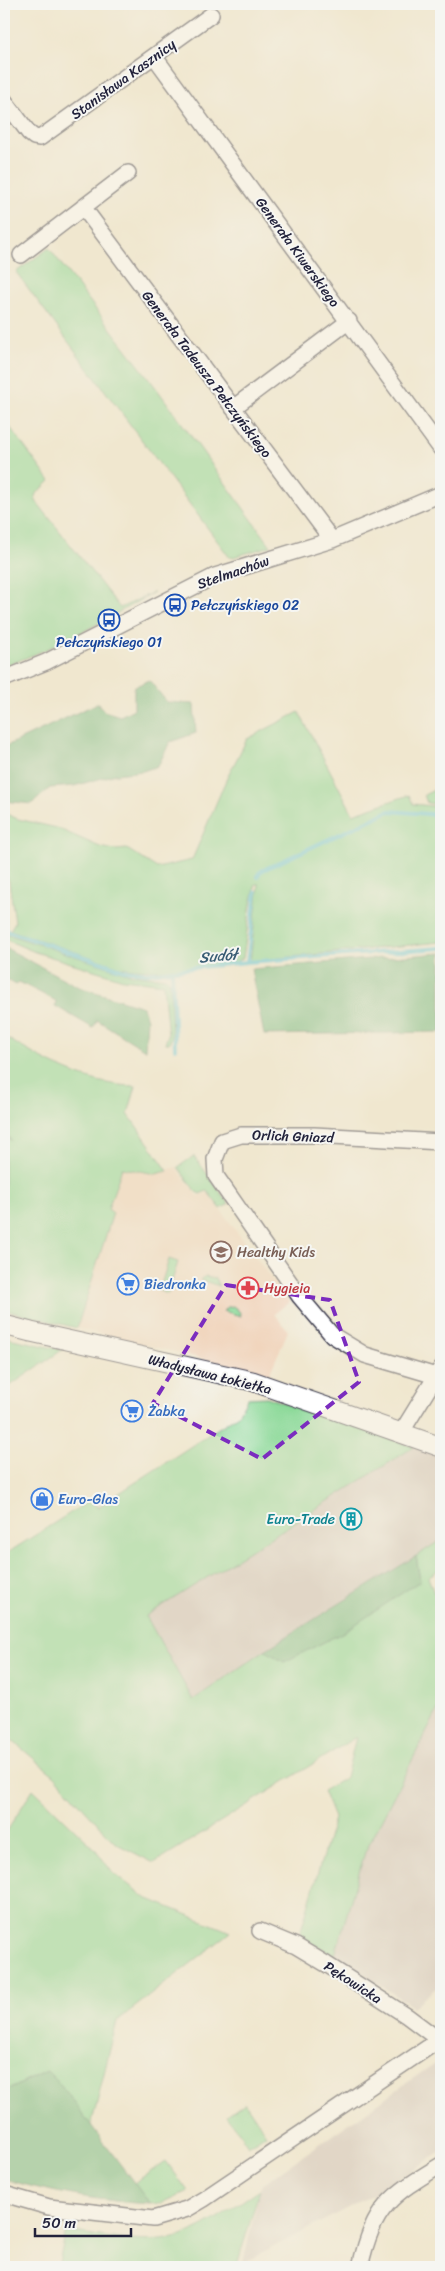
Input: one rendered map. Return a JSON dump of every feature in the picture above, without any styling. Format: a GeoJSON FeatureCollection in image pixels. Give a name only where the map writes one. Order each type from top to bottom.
{"type":"FeatureCollection","features":[{"type":"Feature","properties":{"kind":"street","name":"Stanisława Kasznicy"},"geometry":{"type":"LineString","coordinates":[[4,100],[34,137],[40,138],[211,15]]}},
{"type":"Feature","properties":{"kind":"street","name":"Generała Kiwerskiego"},"geometry":{"type":"LineString","coordinates":[[154,56],[441,449]]}},
{"type":"Feature","properties":{"kind":"street"},"geometry":{"type":"LineString","coordinates":[[21,255],[128,173]]}},
{"type":"Feature","properties":{"kind":"street","name":"Generała Tadeusza Pełczyńskiego"},"geometry":{"type":"LineString","coordinates":[[83,207],[332,540]]}},
{"type":"Feature","properties":{"kind":"street"},"geometry":{"type":"LineString","coordinates":[[233,408],[349,321]]}},
{"type":"Feature","properties":{"kind":"street","name":"Stelmachów"},"geometry":{"type":"LineString","coordinates":[[4,679],[46,662],[215,576],[332,540],[441,494]]}},
{"type":"Feature","properties":{"kind":"street","name":"Orlich Gniazd"},"geometry":{"type":"LineString","coordinates":[[438,1372],[365,1355],[332,1335],[300,1297],[216,1176],[215,1159],[222,1141],[241,1135],[314,1135],[441,1142]]}},
{"type":"Feature","properties":{"kind":"street","name":"Władysława Łokietka"},"geometry":{"type":"LineString","coordinates":[[4,1324],[31,1332],[252,1381],[441,1447]]}},
{"type":"Feature","properties":{"kind":"street"},"geometry":{"type":"LineString","coordinates":[[401,1433],[438,1372]]}},
{"type":"Feature","properties":{"kind":"street","name":"Pękowicka"},"geometry":{"type":"LineString","coordinates":[[260,1931],[296,1946],[407,2016],[440,2040]]}},
{"type":"Feature","properties":{"kind":"street"},"geometry":{"type":"LineString","coordinates":[[4,2194],[58,2208],[138,2218],[153,2219],[168,2216],[187,2209],[204,2199],[440,2040]]}},
{"type":"Feature","properties":{"kind":"street"},"geometry":{"type":"LineString","coordinates":[[360,2267],[370,2231],[383,2207],[401,2190],[441,2165]]}},
{"type":"Feature","properties":{"kind":"highlighted area"},"geometry":{"type":"Polygon","coordinates":[[[226,1285],[330,1300],[359,1382],[262,1459],[153,1403],[226,1285]]]}},
{"type":"Feature","properties":{"kind":"shaded area"},"geometry":{"type":"Polygon","coordinates":[[[176,1167],[197,1196],[208,1193],[289,1302],[274,1314],[288,1331],[269,1375],[77,1328],[113,1213],[108,1210],[122,1168],[155,1174],[176,1167]]]}},
{"type":"Feature","properties":{"kind":"shaded area"},"geometry":{"type":"Polygon","coordinates":[[[414,1447],[441,1457],[441,1540],[265,1650],[193,1700],[146,1616],[414,1447]]]}},
{"type":"Feature","properties":{"kind":"shaded area"},"geometry":{"type":"Polygon","coordinates":[[[441,1704],[441,1984],[413,2007],[335,1955],[365,1852],[441,1704]]]}},
{"type":"Feature","properties":{"kind":"shaded area"},"geometry":{"type":"Polygon","coordinates":[[[441,2059],[441,2152],[380,2191],[243,2263],[261,2185],[441,2059]]]}},
{"type":"Feature","properties":{"kind":"green space"},"geometry":{"type":"Polygon","coordinates":[[[49,248],[157,389],[271,546],[230,558],[16,272],[49,248]]]}},
{"type":"Feature","properties":{"kind":"green space"},"geometry":{"type":"Polygon","coordinates":[[[4,419],[50,481],[35,495],[36,501],[120,608],[154,592],[62,642],[4,666],[4,419]]]}},
{"type":"Feature","properties":{"kind":"green space"},"geometry":{"type":"Polygon","coordinates":[[[149,680],[167,702],[194,704],[196,733],[170,742],[158,766],[143,771],[116,774],[74,786],[50,788],[32,804],[4,801],[4,747],[98,703],[104,711],[120,716],[134,709],[134,687],[149,680]]]}},
{"type":"Feature","properties":{"kind":"green space"},"geometry":{"type":"Polygon","coordinates":[[[299,712],[353,814],[409,795],[413,804],[441,807],[441,942],[250,961],[259,884],[256,884],[251,904],[243,958],[236,962],[163,970],[134,969],[120,967],[10,930],[15,922],[9,881],[4,872],[4,813],[18,819],[57,828],[100,847],[115,850],[127,849],[157,868],[192,860],[226,780],[247,739],[299,712]]]}},
{"type":"Feature","properties":{"kind":"green space"},"geometry":{"type":"Polygon","coordinates":[[[438,788],[441,795],[441,805],[427,803],[424,795],[438,788]]]}},
{"type":"Feature","properties":{"kind":"green space"},"geometry":{"type":"Polygon","coordinates":[[[4,933],[130,974],[167,978],[170,981],[172,1037],[169,1043],[165,1043],[168,1035],[163,984],[123,979],[35,952],[4,939],[4,933]]]}},
{"type":"Feature","properties":{"kind":"green space"},"geometry":{"type":"Polygon","coordinates":[[[4,947],[79,987],[143,1007],[147,1019],[145,1050],[97,1020],[93,1028],[55,1006],[56,1001],[19,982],[16,985],[4,978],[4,947]]]}},
{"type":"Feature","properties":{"kind":"green space"},"geometry":{"type":"Polygon","coordinates":[[[441,953],[441,1032],[264,1035],[251,969],[441,953]]]}},
{"type":"Feature","properties":{"kind":"green space"},"geometry":{"type":"Polygon","coordinates":[[[4,1036],[50,1063],[83,1077],[118,1085],[136,1086],[128,1114],[168,1171],[156,1174],[122,1168],[108,1209],[113,1213],[77,1328],[4,1310],[4,1131],[11,1141],[4,1127],[4,1036]]]}},
{"type":"Feature","properties":{"kind":"green space"},"geometry":{"type":"Polygon","coordinates":[[[194,1156],[229,1204],[221,1209],[207,1191],[200,1194],[196,1192],[178,1167],[194,1156]]]}},
{"type":"Feature","properties":{"kind":"green space"},"geometry":{"type":"Polygon","coordinates":[[[169,1259],[178,1262],[168,1294],[159,1291],[169,1259]]]}},
{"type":"Feature","properties":{"kind":"green space"},"geometry":{"type":"Polygon","coordinates":[[[205,1276],[215,1278],[219,1286],[201,1280],[205,1276]]]}},
{"type":"Feature","properties":{"kind":"green space"},"geometry":{"type":"Polygon","coordinates":[[[233,1306],[239,1311],[241,1316],[223,1311],[233,1306]]]}},
{"type":"Feature","properties":{"kind":"green space"},"geometry":{"type":"Polygon","coordinates":[[[4,1337],[62,1350],[4,1390],[4,1337]]]}},
{"type":"Feature","properties":{"kind":"green space"},"geometry":{"type":"Polygon","coordinates":[[[267,1397],[414,1447],[146,1616],[193,1700],[265,1650],[284,1662],[420,1581],[416,1556],[441,1540],[441,1568],[428,1577],[434,1593],[441,1595],[441,1704],[365,1852],[335,1955],[299,1937],[334,1818],[323,1791],[346,1777],[356,1737],[154,1863],[115,1843],[55,1776],[4,1734],[4,1555],[89,1501],[98,1507],[237,1416],[248,1398],[267,1397]]]}},
{"type":"Feature","properties":{"kind":"green space"},"geometry":{"type":"Polygon","coordinates":[[[416,1556],[420,1581],[344,1632],[284,1662],[265,1650],[416,1556]]]}},
{"type":"Feature","properties":{"kind":"green space"},"geometry":{"type":"Polygon","coordinates":[[[33,1789],[96,1850],[112,1872],[146,1898],[231,1932],[117,2021],[91,2126],[61,2085],[47,2071],[4,2092],[4,1836],[33,1789]]]}},
{"type":"Feature","properties":{"kind":"green space"},"geometry":{"type":"Polygon","coordinates":[[[47,2071],[61,2085],[150,2204],[76,2196],[4,2179],[4,2092],[47,2071]]]}},
{"type":"Feature","properties":{"kind":"green space"},"geometry":{"type":"Polygon","coordinates":[[[245,2103],[266,2134],[248,2146],[227,2116],[245,2103]]]}},
{"type":"Feature","properties":{"kind":"green space"},"geometry":{"type":"Polygon","coordinates":[[[166,2161],[188,2191],[162,2203],[150,2204],[134,2183],[166,2161]]]}},
{"type":"Feature","properties":{"kind":"green space"},"geometry":{"type":"Polygon","coordinates":[[[260,2189],[237,2265],[233,2267],[58,2267],[66,2231],[140,2241],[170,2239],[204,2226],[260,2189]]]}},
{"type":"Feature","properties":{"kind":"waterway"},"geometry":{"type":"LineString","coordinates":[[258,877],[259,873],[263,870],[389,811],[441,815]]}},
{"type":"Feature","properties":{"kind":"waterway"},"geometry":{"type":"LineString","coordinates":[[247,962],[256,892]]}},
{"type":"Feature","properties":{"kind":"waterway"},"geometry":{"type":"LineString","coordinates":[[4,917],[7,932]]}},
{"type":"Feature","properties":{"kind":"waterway","name":"Sudół"},"geometry":{"type":"LineString","coordinates":[[4,930],[124,970],[147,973],[247,962],[441,948]]}},
{"type":"Feature","properties":{"kind":"waterway"},"geometry":{"type":"LineString","coordinates":[[172,971],[175,1049]]}},
{"type":"Feature","properties":{"kind":"place","name":"Pełczyńskiego 02"},"geometry":{"type":"Point","coordinates":[175,605]}},
{"type":"Feature","properties":{"kind":"place","name":"Pełczyńskiego 01"},"geometry":{"type":"Point","coordinates":[109,620]}},
{"type":"Feature","properties":{"kind":"place","name":"Healthy Kids"},"geometry":{"type":"Point","coordinates":[221,1252]}},
{"type":"Feature","properties":{"kind":"place","name":"Biedronka"},"geometry":{"type":"Point","coordinates":[128,1284]}},
{"type":"Feature","properties":{"kind":"place","name":"Hygieia"},"geometry":{"type":"Point","coordinates":[248,1288]}},
{"type":"Feature","properties":{"kind":"place","name":"Żabka"},"geometry":{"type":"Point","coordinates":[132,1411]}},
{"type":"Feature","properties":{"kind":"place","name":"Euro-Glas"},"geometry":{"type":"Point","coordinates":[42,1499]}},
{"type":"Feature","properties":{"kind":"place","name":"Euro-Trade"},"geometry":{"type":"Point","coordinates":[351,1519]}}]}
